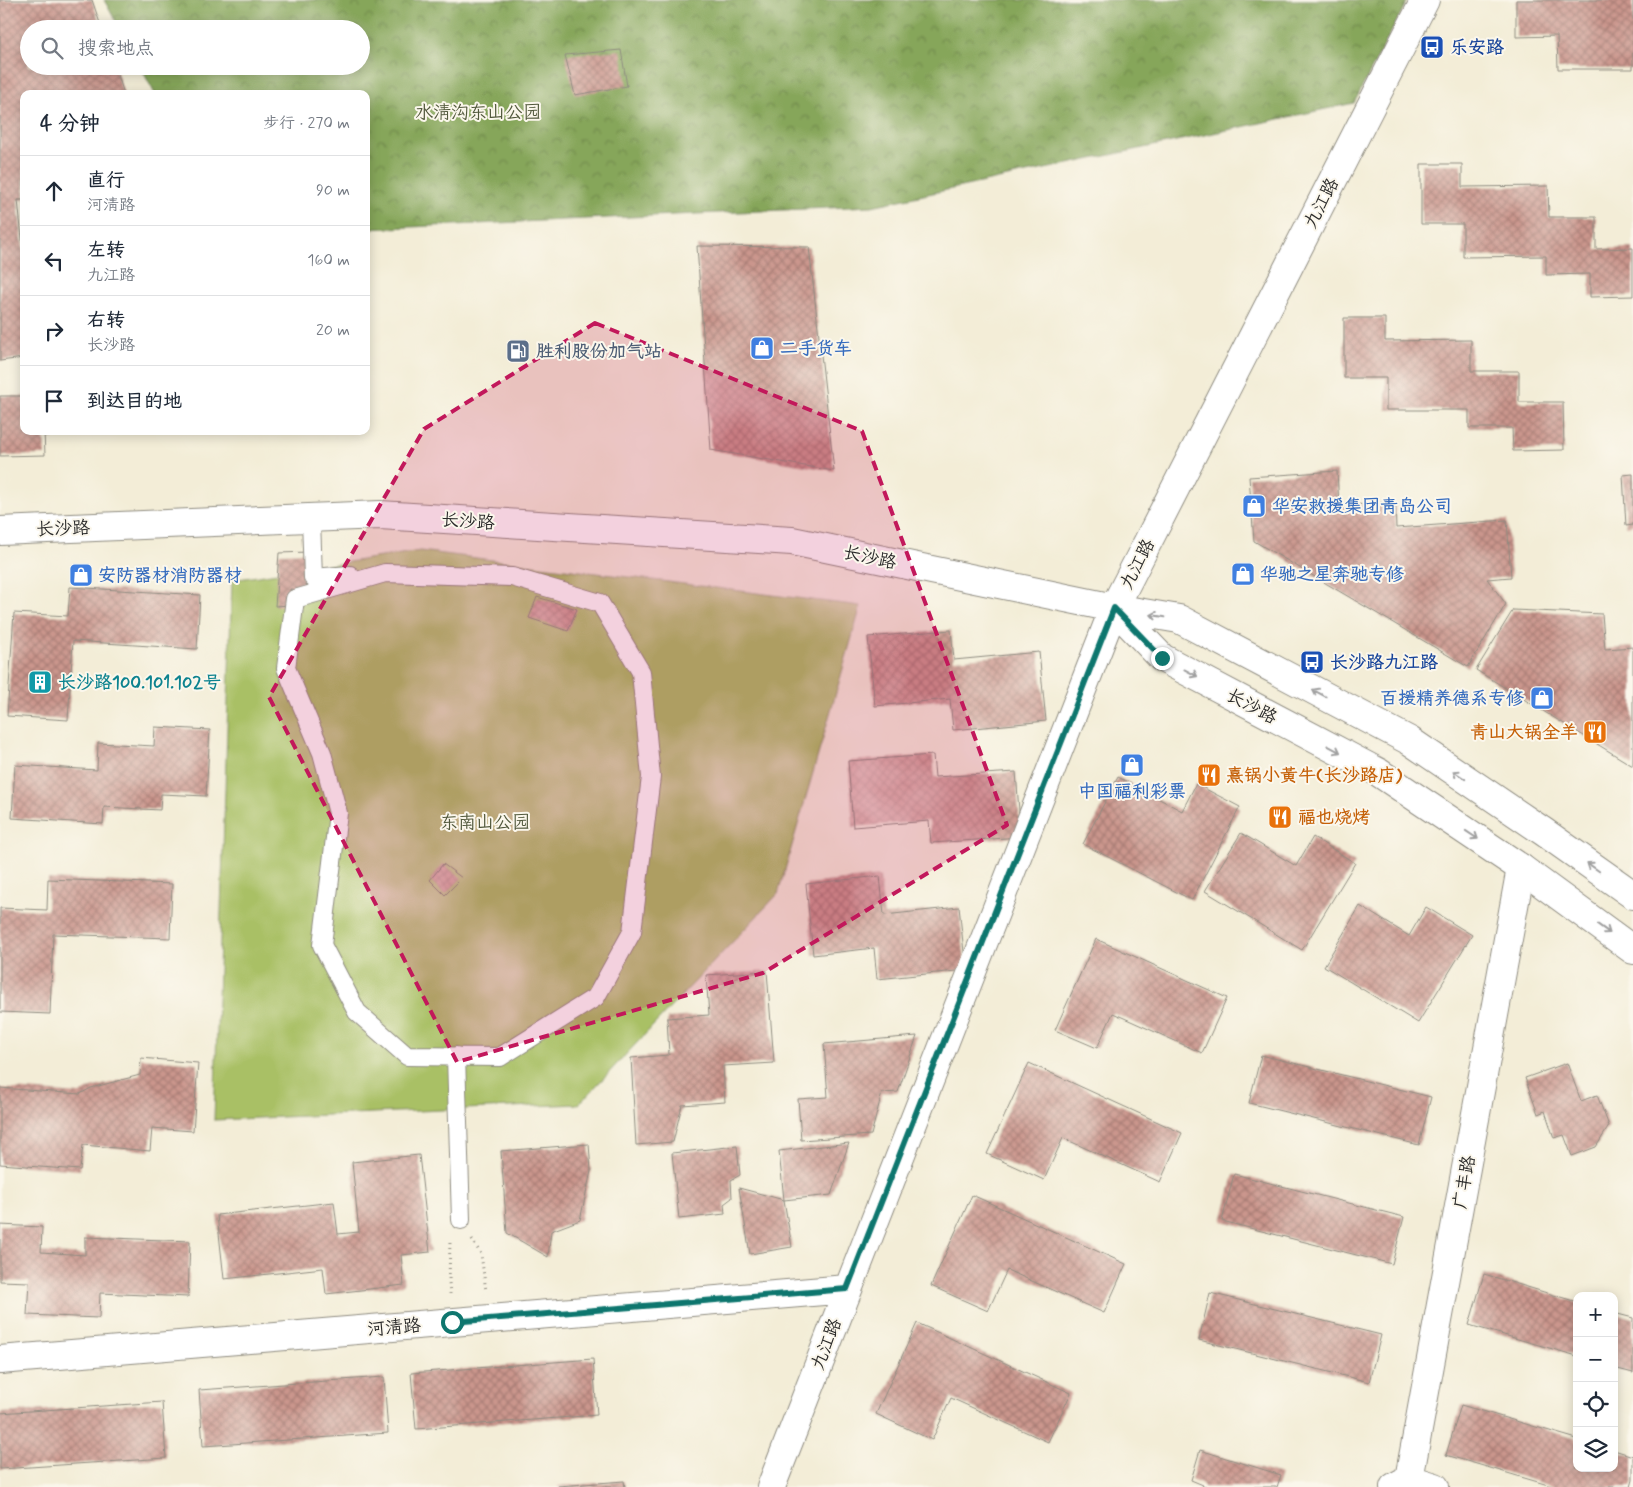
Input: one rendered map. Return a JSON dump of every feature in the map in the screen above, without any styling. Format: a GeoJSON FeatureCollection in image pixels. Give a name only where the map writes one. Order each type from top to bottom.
{"type":"FeatureCollection","features":[{"type":"Feature","properties":{"kind":"street","name":"九江路"},"geometry":{"type":"LineString","coordinates":[[771,1487],[1114,608],[1425,0]]}},
{"type":"Feature","properties":{"kind":"street","name":"长沙路"},"geometry":{"type":"LineString","coordinates":[[0,531],[380,515],[792,541],[1114,608],[1162,658],[1378,772],[1521,868],[1632,948]]}},
{"type":"Feature","properties":{"kind":"street"},"geometry":{"type":"LineString","coordinates":[[1114,608],[1179,619],[1410,742],[1544,832],[1633,895]]}},
{"type":"Feature","properties":{"kind":"street","name":"广丰路"},"geometry":{"type":"LineString","coordinates":[[1402,1483],[1521,868]]}},
{"type":"Feature","properties":{"kind":"street","name":"河清路"},"geometry":{"type":"LineString","coordinates":[[0,1360],[847,1289]]}},
{"type":"Feature","properties":{"kind":"street"},"geometry":{"type":"LineString","coordinates":[[1402,1483],[1436,1487]]}},
{"type":"Feature","properties":{"kind":"lane"},"geometry":{"type":"LineString","coordinates":[[311,519],[313,578],[385,572],[512,577],[600,603],[641,672],[651,777],[632,932],[596,997],[500,1057],[407,1056],[357,1012],[322,945],[338,813],[322,754],[286,668],[295,599],[385,572]]}},
{"type":"Feature","properties":{"kind":"lane"},"geometry":{"type":"LineString","coordinates":[[456,1056],[461,1220]]}},
{"type":"Feature","properties":{"kind":"path"},"geometry":{"type":"LineString","coordinates":[[461,1220],[481,1254],[489,1318]]}},
{"type":"Feature","properties":{"kind":"path"},"geometry":{"type":"LineString","coordinates":[[452,1322],[449,1243],[461,1220]]}},
{"type":"Feature","properties":{"kind":"highlighted area"},"geometry":{"type":"Polygon","coordinates":[[[595,323],[862,431],[1007,825],[763,973],[457,1062],[269,697],[424,429],[595,323]]]}},
{"type":"Feature","properties":{"kind":"green space","name":"水清沟东山公园"},"geometry":{"type":"Polygon","coordinates":[[[104,0],[1408,0],[1354,103],[872,206],[370,229],[370,90],[153,90],[145,75],[370,75],[370,20],[115,20],[104,0]]]}},
{"type":"Feature","properties":{"kind":"green space","name":"东南山公园"},"geometry":{"type":"Polygon","coordinates":[[[420,551],[861,606],[778,894],[579,1104],[214,1120],[232,580],[420,551]]]}},
{"type":"Feature","properties":{"kind":"building"},"geometry":{"type":"Polygon","coordinates":[[[0,0],[92,0],[99,20],[20,20],[20,75],[118,75],[123,90],[20,90],[20,200],[18,200],[20,219],[20,358],[0,361],[0,0]]]}},
{"type":"Feature","properties":{"kind":"building"},"geometry":{"type":"Polygon","coordinates":[[[1516,0],[1633,0],[1633,69],[1558,69],[1557,36],[1516,37],[1516,0]]]}},
{"type":"Feature","properties":{"kind":"building"},"geometry":{"type":"Polygon","coordinates":[[[621,50],[627,86],[575,95],[565,55],[621,50]]]}},
{"type":"Feature","properties":{"kind":"building"},"geometry":{"type":"Polygon","coordinates":[[[1421,164],[1462,164],[1462,187],[1548,186],[1549,217],[1596,217],[1596,249],[1633,248],[1633,296],[1590,297],[1590,274],[1546,275],[1546,256],[1463,257],[1463,224],[1421,224],[1421,164]]]}},
{"type":"Feature","properties":{"kind":"building","name":"二手货车"},"geometry":{"type":"Polygon","coordinates":[[[697,246],[809,247],[834,471],[711,450],[697,246]]]}},
{"type":"Feature","properties":{"kind":"building"},"geometry":{"type":"Polygon","coordinates":[[[1344,318],[1385,318],[1385,341],[1471,340],[1471,371],[1519,371],[1519,402],[1563,402],[1564,450],[1513,451],[1512,428],[1469,428],[1469,410],[1386,410],[1386,378],[1344,378],[1344,318]]]}},
{"type":"Feature","properties":{"kind":"building"},"geometry":{"type":"Polygon","coordinates":[[[0,396],[20,396],[20,435],[44,435],[45,455],[0,456],[0,396]]]}},
{"type":"Feature","properties":{"kind":"building"},"geometry":{"type":"Polygon","coordinates":[[[1337,471],[1339,506],[1395,502],[1396,528],[1507,520],[1511,577],[1487,579],[1506,604],[1468,667],[1254,541],[1249,477],[1337,471]]]}},
{"type":"Feature","properties":{"kind":"building"},"geometry":{"type":"Polygon","coordinates":[[[1633,474],[1633,525],[1626,526],[1623,475],[1633,474]]]}},
{"type":"Feature","properties":{"kind":"building"},"geometry":{"type":"Polygon","coordinates":[[[308,552],[308,591],[290,589],[290,605],[275,606],[279,553],[308,552]]]}},
{"type":"Feature","properties":{"kind":"building","name":"长沙路100.101.102号"},"geometry":{"type":"Polygon","coordinates":[[[70,587],[200,595],[197,649],[73,641],[68,720],[7,716],[14,613],[68,616],[70,587]]]}},
{"type":"Feature","properties":{"kind":"building"},"geometry":{"type":"Polygon","coordinates":[[[537,597],[577,609],[568,631],[529,618],[537,597]]]}},
{"type":"Feature","properties":{"kind":"building"},"geometry":{"type":"Polygon","coordinates":[[[1513,610],[1602,614],[1605,649],[1633,647],[1633,766],[1476,670],[1513,610]]]}},
{"type":"Feature","properties":{"kind":"building"},"geometry":{"type":"Polygon","coordinates":[[[951,630],[954,660],[1039,652],[1046,721],[953,730],[950,699],[875,706],[868,637],[951,630]]]}},
{"type":"Feature","properties":{"kind":"building"},"geometry":{"type":"Polygon","coordinates":[[[155,727],[210,730],[206,796],[161,794],[160,810],[104,807],[103,824],[12,818],[15,765],[97,770],[98,743],[154,746],[155,727]]]}},
{"type":"Feature","properties":{"kind":"building"},"geometry":{"type":"Polygon","coordinates":[[[933,755],[935,777],[1016,772],[1021,837],[931,843],[929,821],[853,827],[848,761],[933,755]]]}},
{"type":"Feature","properties":{"kind":"building"},"geometry":{"type":"Polygon","coordinates":[[[1118,777],[1182,811],[1196,784],[1240,807],[1192,900],[1083,844],[1118,777]]]}},
{"type":"Feature","properties":{"kind":"building"},"geometry":{"type":"Polygon","coordinates":[[[1241,833],[1296,866],[1313,837],[1355,863],[1302,950],[1205,891],[1241,833]]]}},
{"type":"Feature","properties":{"kind":"building"},"geometry":{"type":"Polygon","coordinates":[[[443,864],[462,878],[445,895],[430,880],[443,864]]]}},
{"type":"Feature","properties":{"kind":"building"},"geometry":{"type":"Polygon","coordinates":[[[880,876],[884,915],[959,907],[966,970],[877,979],[874,948],[813,955],[806,884],[880,876]]]}},
{"type":"Feature","properties":{"kind":"building"},"geometry":{"type":"Polygon","coordinates":[[[48,879],[172,884],[170,938],[53,934],[50,1014],[0,1012],[0,908],[47,910],[48,879]]]}},
{"type":"Feature","properties":{"kind":"building"},"geometry":{"type":"Polygon","coordinates":[[[1360,906],[1409,936],[1426,907],[1472,935],[1418,1023],[1324,966],[1360,906]]]}},
{"type":"Feature","properties":{"kind":"building"},"geometry":{"type":"Polygon","coordinates":[[[1096,939],[1227,998],[1202,1053],[1113,1013],[1097,1048],[1055,1030],[1096,939]]]}},
{"type":"Feature","properties":{"kind":"building"},"geometry":{"type":"Polygon","coordinates":[[[767,971],[774,1063],[723,1066],[725,1102],[682,1105],[673,1142],[636,1145],[631,1058],[669,1055],[667,1018],[709,1015],[706,975],[767,971]]]}},
{"type":"Feature","properties":{"kind":"building"},"geometry":{"type":"Polygon","coordinates":[[[917,1036],[898,1092],[882,1093],[871,1135],[801,1140],[798,1099],[828,1097],[824,1044],[917,1036]]]}},
{"type":"Feature","properties":{"kind":"building"},"geometry":{"type":"Polygon","coordinates":[[[1261,1055],[1431,1097],[1419,1145],[1249,1103],[1261,1055]]]}},
{"type":"Feature","properties":{"kind":"building"},"geometry":{"type":"Polygon","coordinates":[[[141,1058],[198,1063],[193,1131],[152,1128],[150,1151],[83,1145],[80,1170],[0,1164],[0,1088],[80,1094],[91,1088],[140,1075],[141,1058]]]}},
{"type":"Feature","properties":{"kind":"building"},"geometry":{"type":"Polygon","coordinates":[[[1029,1063],[1182,1133],[1160,1182],[1063,1138],[1044,1180],[987,1154],[1029,1063]]]}},
{"type":"Feature","properties":{"kind":"building"},"geometry":{"type":"Polygon","coordinates":[[[1567,1063],[1581,1101],[1597,1095],[1609,1126],[1596,1147],[1572,1156],[1564,1135],[1554,1138],[1545,1111],[1538,1114],[1525,1078],[1567,1063]]]}},
{"type":"Feature","properties":{"kind":"building"},"geometry":{"type":"Polygon","coordinates":[[[849,1143],[831,1195],[784,1200],[779,1151],[849,1143]]]}},
{"type":"Feature","properties":{"kind":"building"},"geometry":{"type":"Polygon","coordinates":[[[589,1144],[591,1171],[580,1220],[551,1231],[548,1257],[507,1233],[501,1151],[589,1144]]]}},
{"type":"Feature","properties":{"kind":"building"},"geometry":{"type":"Polygon","coordinates":[[[737,1146],[740,1175],[731,1180],[732,1198],[724,1204],[725,1214],[679,1219],[672,1153],[737,1146]]]}},
{"type":"Feature","properties":{"kind":"building"},"geometry":{"type":"Polygon","coordinates":[[[419,1155],[430,1252],[401,1255],[404,1285],[326,1294],[323,1268],[224,1279],[217,1215],[334,1202],[338,1234],[359,1232],[352,1162],[419,1155]]]}},
{"type":"Feature","properties":{"kind":"building"},"geometry":{"type":"Polygon","coordinates":[[[1234,1174],[1404,1217],[1392,1264],[1222,1221],[1234,1174]]]}},
{"type":"Feature","properties":{"kind":"building"},"geometry":{"type":"Polygon","coordinates":[[[739,1188],[784,1200],[792,1247],[750,1254],[739,1188]]]}},
{"type":"Feature","properties":{"kind":"building"},"geometry":{"type":"Polygon","coordinates":[[[972,1195],[1126,1264],[1104,1313],[1007,1270],[988,1311],[931,1286],[972,1195]]]}},
{"type":"Feature","properties":{"kind":"building"},"geometry":{"type":"Polygon","coordinates":[[[0,1225],[42,1227],[41,1252],[85,1255],[85,1237],[190,1241],[188,1297],[100,1293],[99,1318],[27,1315],[29,1282],[0,1281],[0,1225]]]}},
{"type":"Feature","properties":{"kind":"building"},"geometry":{"type":"Polygon","coordinates":[[[1484,1274],[1573,1301],[1573,1355],[1469,1325],[1484,1274]]]}},
{"type":"Feature","properties":{"kind":"building"},"geometry":{"type":"Polygon","coordinates":[[[1210,1293],[1381,1335],[1369,1382],[1199,1340],[1210,1293]]]}},
{"type":"Feature","properties":{"kind":"building"},"geometry":{"type":"Polygon","coordinates":[[[1618,1314],[1633,1318],[1633,1373],[1618,1369],[1618,1314]]]}},
{"type":"Feature","properties":{"kind":"building"},"geometry":{"type":"Polygon","coordinates":[[[917,1323],[1071,1393],[1048,1442],[951,1398],[932,1440],[876,1414],[917,1323]]]}},
{"type":"Feature","properties":{"kind":"building"},"geometry":{"type":"Polygon","coordinates":[[[593,1359],[597,1415],[416,1429],[411,1373],[593,1359]]]}},
{"type":"Feature","properties":{"kind":"building"},"geometry":{"type":"Polygon","coordinates":[[[384,1377],[388,1433],[203,1446],[199,1390],[384,1377]]]}},
{"type":"Feature","properties":{"kind":"building"},"geometry":{"type":"Polygon","coordinates":[[[162,1402],[166,1458],[0,1469],[0,1413],[162,1402]]]}},
{"type":"Feature","properties":{"kind":"building"},"geometry":{"type":"Polygon","coordinates":[[[1461,1405],[1573,1438],[1573,1472],[1618,1472],[1618,1451],[1633,1456],[1633,1480],[1631,1487],[1555,1487],[1446,1455],[1461,1405]]]}},
{"type":"Feature","properties":{"kind":"building"},"geometry":{"type":"Polygon","coordinates":[[[1200,1450],[1281,1475],[1277,1487],[1202,1487],[1203,1485],[1191,1480],[1200,1450]]]}},
{"type":"Feature","properties":{"kind":"building"},"geometry":{"type":"Polygon","coordinates":[[[624,1481],[625,1487],[558,1487],[558,1486],[624,1481]]]}},
{"type":"Feature","properties":{"kind":"place","name":"乐安路"},"geometry":{"type":"Point","coordinates":[1432,47]}},
{"type":"Feature","properties":{"kind":"place","name":"二手货车"},"geometry":{"type":"Point","coordinates":[762,348]}},
{"type":"Feature","properties":{"kind":"place","name":"胜利股份加气站"},"geometry":{"type":"Point","coordinates":[518,351]}},
{"type":"Feature","properties":{"kind":"place","name":"华安救援集团青岛公司"},"geometry":{"type":"Point","coordinates":[1254,506]}},
{"type":"Feature","properties":{"kind":"place","name":"华驰之星奔驰专修"},"geometry":{"type":"Point","coordinates":[1243,574]}},
{"type":"Feature","properties":{"kind":"place","name":"安防器材消防器材"},"geometry":{"type":"Point","coordinates":[81,575]}},
{"type":"Feature","properties":{"kind":"place","name":"长沙路九江路"},"geometry":{"type":"Point","coordinates":[1312,662]}},
{"type":"Feature","properties":{"kind":"place","name":"长沙路100.101.102号"},"geometry":{"type":"Point","coordinates":[40,682]}},
{"type":"Feature","properties":{"kind":"place","name":"百援精养德系专修"},"geometry":{"type":"Point","coordinates":[1542,698]}},
{"type":"Feature","properties":{"kind":"place","name":"青山大锅全羊"},"geometry":{"type":"Point","coordinates":[1595,732]}},
{"type":"Feature","properties":{"kind":"place","name":"中国福利彩票"},"geometry":{"type":"Point","coordinates":[1132,765]}},
{"type":"Feature","properties":{"kind":"place","name":"熹锅小黄牛(长沙路店)"},"geometry":{"type":"Point","coordinates":[1209,775]}},
{"type":"Feature","properties":{"kind":"place","name":"福也烧烤"},"geometry":{"type":"Point","coordinates":[1280,817]}},
{"type":"Feature","properties":{"kind":"route"},"geometry":{"type":"LineString","coordinates":[[452,1322],[847,1289],[1114,608],[1162,658]]}}]}
